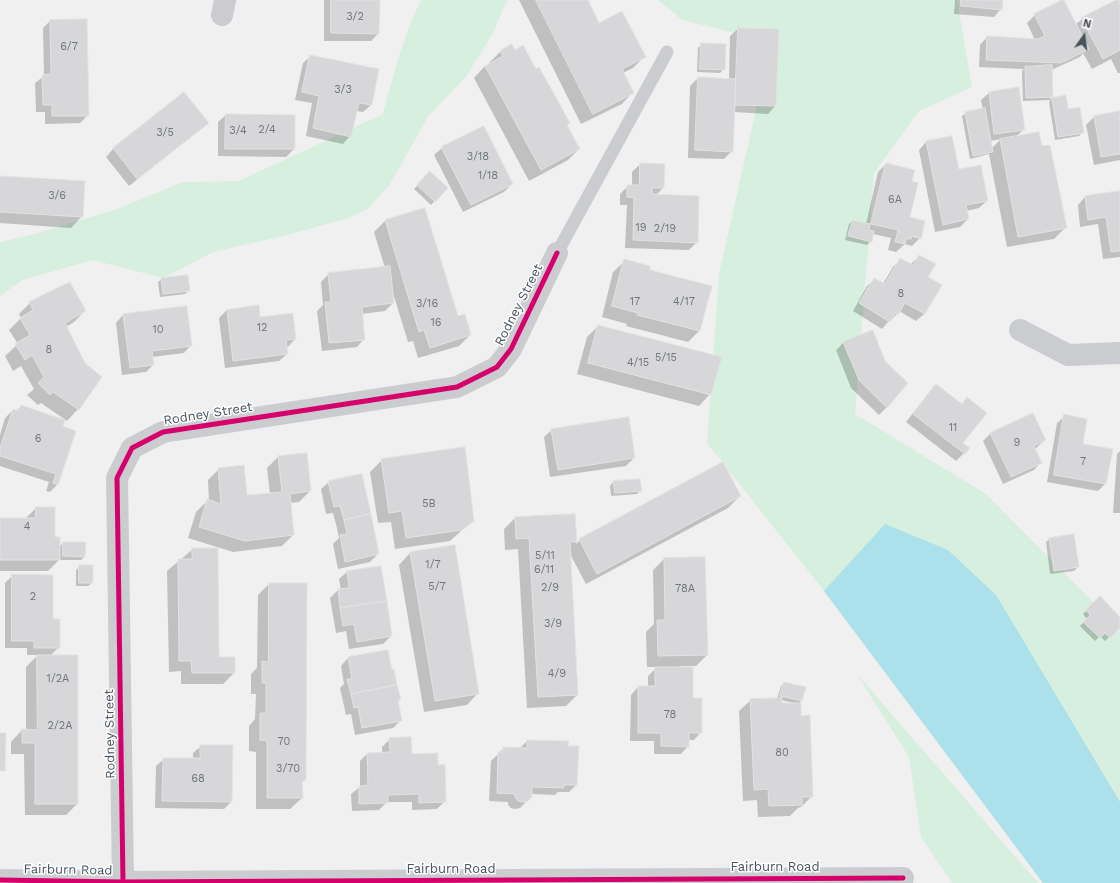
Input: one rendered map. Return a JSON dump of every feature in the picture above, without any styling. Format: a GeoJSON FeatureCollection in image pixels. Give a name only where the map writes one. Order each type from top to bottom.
{"type":"FeatureCollection","features":[{"type":"Feature","properties":{"kind":"street","name":"Rodney Street"},"geometry":{"type":"LineString","coordinates":[[123,882],[117,478],[132,448],[163,432],[457,386],[497,367],[511,348],[558,253]]}},
{"type":"Feature","properties":{"kind":"street"},"geometry":{"type":"LineString","coordinates":[[1020,330],[1068,355],[1120,353]]}},
{"type":"Feature","properties":{"kind":"street","name":"Fairburn Road"},"geometry":{"type":"LineString","coordinates":[[0,880],[123,882],[905,880]]}},
{"type":"Feature","properties":{"kind":"lane"},"geometry":{"type":"LineString","coordinates":[[558,253],[667,52]]}},
{"type":"Feature","properties":{"kind":"green space"},"geometry":{"type":"Polygon","coordinates":[[[421,0],[507,0],[493,33],[466,77],[429,115],[390,184],[368,209],[346,219],[283,236],[213,252],[163,278],[93,260],[22,280],[0,296],[0,242],[38,233],[120,208],[183,182],[239,181],[383,114],[404,42],[421,0]]]}},
{"type":"Feature","properties":{"kind":"green space"},"geometry":{"type":"Polygon","coordinates":[[[658,0],[957,0],[972,87],[919,111],[874,173],[855,414],[986,494],[1097,606],[1120,627],[1120,883],[1043,883],[824,591],[707,443],[719,274],[753,123],[768,41],[682,20],[658,0]]]}},
{"type":"Feature","properties":{"kind":"green space"},"geometry":{"type":"Polygon","coordinates":[[[857,674],[1038,883],[952,883],[921,837],[909,757],[857,674]]]}},
{"type":"Feature","properties":{"kind":"water"},"geometry":{"type":"Polygon","coordinates":[[[885,524],[948,550],[996,595],[1120,802],[1120,883],[1043,883],[824,591],[885,524]]]}},
{"type":"Feature","properties":{"kind":"building"},"geometry":{"type":"Polygon","coordinates":[[[331,0],[380,0],[379,34],[331,33],[331,0]]]}},
{"type":"Feature","properties":{"kind":"building"},"geometry":{"type":"Polygon","coordinates":[[[536,0],[588,0],[599,23],[622,11],[646,57],[622,69],[634,93],[593,114],[536,0]]]}},
{"type":"Feature","properties":{"kind":"building"},"geometry":{"type":"Polygon","coordinates":[[[961,0],[1003,0],[1002,10],[961,6],[961,0]]]}},
{"type":"Feature","properties":{"kind":"building"},"geometry":{"type":"Polygon","coordinates":[[[1064,0],[1089,49],[1061,63],[986,60],[987,36],[1038,39],[1045,36],[1034,14],[1064,0]]]}},
{"type":"Feature","properties":{"kind":"building"},"geometry":{"type":"Polygon","coordinates":[[[1116,0],[1120,0],[1120,50],[1103,59],[1081,18],[1116,0]]]}},
{"type":"Feature","properties":{"kind":"building"},"geometry":{"type":"Polygon","coordinates":[[[87,19],[89,116],[52,116],[52,105],[43,105],[42,75],[51,74],[50,20],[87,19]]]}},
{"type":"Feature","properties":{"kind":"building"},"geometry":{"type":"Polygon","coordinates":[[[738,28],[779,29],[776,106],[735,105],[738,28]]]}},
{"type":"Feature","properties":{"kind":"building"},"geometry":{"type":"Polygon","coordinates":[[[701,43],[726,44],[725,70],[700,69],[701,43]]]}},
{"type":"Feature","properties":{"kind":"building"},"geometry":{"type":"Polygon","coordinates":[[[512,44],[515,50],[523,45],[536,69],[539,67],[570,123],[567,125],[580,149],[541,170],[485,66],[503,56],[500,51],[512,44]]]}},
{"type":"Feature","properties":{"kind":"building"},"geometry":{"type":"Polygon","coordinates":[[[310,55],[379,69],[372,105],[359,103],[351,137],[313,128],[319,96],[302,92],[310,55]]]}},
{"type":"Feature","properties":{"kind":"building"},"geometry":{"type":"Polygon","coordinates":[[[1052,65],[1053,97],[1026,98],[1025,67],[1052,65]]]}},
{"type":"Feature","properties":{"kind":"building"},"geometry":{"type":"Polygon","coordinates":[[[698,77],[736,79],[733,152],[695,150],[698,77]]]}},
{"type":"Feature","properties":{"kind":"building"},"geometry":{"type":"Polygon","coordinates":[[[1019,87],[1025,130],[994,134],[989,92],[1019,87]]]}},
{"type":"Feature","properties":{"kind":"building"},"geometry":{"type":"Polygon","coordinates":[[[184,92],[209,123],[137,179],[113,148],[184,92]]]}},
{"type":"Feature","properties":{"kind":"building"},"geometry":{"type":"Polygon","coordinates":[[[1066,95],[1068,109],[1080,107],[1084,133],[1058,137],[1052,98],[1066,95]]]}},
{"type":"Feature","properties":{"kind":"building"},"geometry":{"type":"Polygon","coordinates":[[[985,108],[993,152],[973,156],[965,112],[985,108]]]}},
{"type":"Feature","properties":{"kind":"building"},"geometry":{"type":"Polygon","coordinates":[[[1120,111],[1120,154],[1101,157],[1094,116],[1120,111]]]}},
{"type":"Feature","properties":{"kind":"building"},"geometry":{"type":"Polygon","coordinates":[[[226,114],[295,115],[295,149],[225,149],[226,114]]]}},
{"type":"Feature","properties":{"kind":"building"},"geometry":{"type":"Polygon","coordinates":[[[484,126],[513,184],[471,205],[441,147],[484,126]]]}},
{"type":"Feature","properties":{"kind":"building"},"geometry":{"type":"Polygon","coordinates":[[[1039,132],[1042,146],[1050,145],[1067,228],[1018,237],[1000,139],[1039,132]]]}},
{"type":"Feature","properties":{"kind":"building"},"geometry":{"type":"Polygon","coordinates":[[[952,136],[959,169],[981,165],[988,201],[966,205],[969,219],[943,225],[926,141],[952,136]]]}},
{"type":"Feature","properties":{"kind":"building"},"geometry":{"type":"Polygon","coordinates":[[[640,163],[665,164],[664,188],[652,188],[652,194],[699,196],[698,243],[633,240],[634,198],[627,197],[627,185],[639,185],[640,163]]]}},
{"type":"Feature","properties":{"kind":"building"},"geometry":{"type":"Polygon","coordinates":[[[886,163],[915,170],[912,181],[918,183],[910,217],[925,221],[921,239],[912,236],[911,239],[906,239],[905,244],[895,242],[898,230],[871,224],[886,163]]]}},
{"type":"Feature","properties":{"kind":"building"},"geometry":{"type":"Polygon","coordinates":[[[430,171],[448,188],[435,202],[417,185],[430,171]]]}},
{"type":"Feature","properties":{"kind":"building"},"geometry":{"type":"Polygon","coordinates":[[[0,176],[85,181],[83,217],[0,212],[0,176]]]}},
{"type":"Feature","properties":{"kind":"building"},"geometry":{"type":"Polygon","coordinates":[[[1120,191],[1120,251],[1111,252],[1106,217],[1088,220],[1085,196],[1120,191]]]}},
{"type":"Feature","properties":{"kind":"building"},"geometry":{"type":"Polygon","coordinates":[[[425,208],[458,316],[465,314],[471,335],[430,348],[424,330],[419,332],[385,220],[425,208]]]}},
{"type":"Feature","properties":{"kind":"building"},"geometry":{"type":"Polygon","coordinates":[[[853,220],[870,224],[869,230],[874,231],[872,242],[848,236],[853,220]]]}},
{"type":"Feature","properties":{"kind":"building"},"geometry":{"type":"Polygon","coordinates":[[[919,255],[936,264],[928,277],[942,285],[925,314],[905,303],[898,315],[895,313],[890,322],[859,303],[874,278],[885,284],[900,258],[913,265],[919,255]]]}},
{"type":"Feature","properties":{"kind":"building"},"geometry":{"type":"Polygon","coordinates":[[[624,259],[650,266],[650,270],[712,286],[700,331],[637,315],[638,313],[612,306],[624,259]]]}},
{"type":"Feature","properties":{"kind":"building"},"geometry":{"type":"Polygon","coordinates":[[[390,266],[394,303],[362,307],[365,340],[329,343],[325,302],[331,302],[328,273],[390,266]]]}},
{"type":"Feature","properties":{"kind":"building"},"geometry":{"type":"Polygon","coordinates":[[[188,275],[190,291],[163,294],[161,278],[188,275]]]}},
{"type":"Feature","properties":{"kind":"building"},"geometry":{"type":"Polygon","coordinates":[[[70,282],[86,311],[65,323],[85,363],[102,377],[79,410],[53,392],[50,395],[38,383],[44,377],[32,355],[25,360],[15,344],[30,335],[20,318],[33,310],[29,302],[70,282]]]}},
{"type":"Feature","properties":{"kind":"building"},"geometry":{"type":"Polygon","coordinates":[[[259,305],[260,317],[293,313],[296,339],[286,340],[288,354],[233,361],[227,310],[259,305]]]}},
{"type":"Feature","properties":{"kind":"building"},"geometry":{"type":"Polygon","coordinates":[[[187,306],[192,346],[152,351],[154,365],[130,368],[123,314],[187,306]]]}},
{"type":"Feature","properties":{"kind":"building"},"geometry":{"type":"Polygon","coordinates":[[[598,325],[722,357],[711,395],[588,363],[598,325]]]}},
{"type":"Feature","properties":{"kind":"building"},"geometry":{"type":"Polygon","coordinates":[[[873,330],[885,361],[908,383],[887,408],[859,380],[843,342],[873,330]]]}},
{"type":"Feature","properties":{"kind":"building"},"geometry":{"type":"Polygon","coordinates":[[[936,384],[962,404],[967,397],[987,413],[963,443],[970,448],[965,454],[913,414],[936,384]]]}},
{"type":"Feature","properties":{"kind":"building"},"geometry":{"type":"Polygon","coordinates":[[[21,405],[65,420],[63,426],[76,431],[58,485],[53,483],[56,474],[0,456],[0,448],[13,409],[19,411],[21,405]]]}},
{"type":"Feature","properties":{"kind":"building"},"geometry":{"type":"Polygon","coordinates":[[[1033,413],[1046,440],[1034,446],[1042,463],[1011,477],[990,433],[1033,413]]]}},
{"type":"Feature","properties":{"kind":"building"},"geometry":{"type":"Polygon","coordinates":[[[1064,414],[1087,419],[1083,444],[1113,449],[1106,484],[1054,475],[1064,414]]]}},
{"type":"Feature","properties":{"kind":"building"},"geometry":{"type":"Polygon","coordinates":[[[629,417],[635,458],[558,470],[551,429],[629,417]]]}},
{"type":"Feature","properties":{"kind":"building"},"geometry":{"type":"Polygon","coordinates":[[[465,447],[474,521],[462,530],[406,538],[402,511],[389,513],[381,459],[465,447]]]}},
{"type":"Feature","properties":{"kind":"building"},"geometry":{"type":"Polygon","coordinates":[[[307,453],[311,491],[290,494],[294,535],[245,541],[199,527],[207,499],[221,504],[218,468],[244,465],[247,495],[282,492],[278,456],[307,453]]]}},
{"type":"Feature","properties":{"kind":"building"},"geometry":{"type":"Polygon","coordinates":[[[723,462],[741,496],[597,574],[579,539],[723,462]]]}},
{"type":"Feature","properties":{"kind":"building"},"geometry":{"type":"Polygon","coordinates":[[[362,474],[371,514],[344,520],[340,506],[334,507],[328,481],[362,474]]]}},
{"type":"Feature","properties":{"kind":"building"},"geometry":{"type":"Polygon","coordinates":[[[640,479],[642,491],[615,493],[613,481],[640,479]]]}},
{"type":"Feature","properties":{"kind":"building"},"geometry":{"type":"Polygon","coordinates":[[[36,507],[55,507],[55,537],[60,537],[60,560],[0,560],[0,518],[35,518],[36,507]]]}},
{"type":"Feature","properties":{"kind":"building"},"geometry":{"type":"Polygon","coordinates":[[[371,514],[379,554],[345,562],[340,535],[347,534],[344,520],[371,514]]]}},
{"type":"Feature","properties":{"kind":"building"},"geometry":{"type":"Polygon","coordinates":[[[575,514],[577,542],[570,542],[578,695],[538,697],[529,538],[516,539],[515,517],[575,514]]]}},
{"type":"Feature","properties":{"kind":"building"},"geometry":{"type":"Polygon","coordinates":[[[1074,534],[1079,567],[1054,571],[1049,538],[1074,534]]]}},
{"type":"Feature","properties":{"kind":"building"},"geometry":{"type":"Polygon","coordinates":[[[63,542],[86,542],[85,557],[63,556],[63,542]]]}},
{"type":"Feature","properties":{"kind":"building"},"geometry":{"type":"Polygon","coordinates":[[[455,545],[479,694],[435,701],[410,552],[455,545]]]}},
{"type":"Feature","properties":{"kind":"building"},"geometry":{"type":"Polygon","coordinates":[[[192,548],[218,548],[219,657],[235,657],[235,673],[192,673],[191,661],[179,661],[178,559],[192,559],[192,548]]]}},
{"type":"Feature","properties":{"kind":"building"},"geometry":{"type":"Polygon","coordinates":[[[705,557],[708,655],[658,656],[657,620],[665,620],[664,558],[705,557]]]}},
{"type":"Feature","properties":{"kind":"building"},"geometry":{"type":"Polygon","coordinates":[[[79,565],[93,565],[93,583],[79,583],[79,565]]]}},
{"type":"Feature","properties":{"kind":"building"},"geometry":{"type":"Polygon","coordinates":[[[381,566],[387,601],[340,608],[338,589],[349,588],[347,571],[381,566]]]}},
{"type":"Feature","properties":{"kind":"building"},"geometry":{"type":"Polygon","coordinates":[[[12,574],[53,575],[53,619],[60,619],[60,648],[34,648],[34,641],[12,641],[12,574]]]}},
{"type":"Feature","properties":{"kind":"building"},"geometry":{"type":"Polygon","coordinates":[[[269,583],[307,583],[306,780],[302,780],[303,798],[267,798],[267,741],[260,740],[260,713],[266,713],[266,683],[262,683],[262,661],[268,662],[269,583]]]}},
{"type":"Feature","properties":{"kind":"building"},"geometry":{"type":"Polygon","coordinates":[[[1100,596],[1120,617],[1120,628],[1110,638],[1105,633],[1100,638],[1083,622],[1090,615],[1086,610],[1100,596]]]}},
{"type":"Feature","properties":{"kind":"building"},"geometry":{"type":"Polygon","coordinates":[[[387,601],[392,636],[357,642],[354,624],[343,626],[340,608],[387,601]]]}},
{"type":"Feature","properties":{"kind":"building"},"geometry":{"type":"Polygon","coordinates":[[[388,650],[397,685],[351,694],[347,679],[352,679],[348,657],[388,650]]]}},
{"type":"Feature","properties":{"kind":"building"},"geometry":{"type":"Polygon","coordinates":[[[37,655],[78,655],[78,804],[35,804],[35,743],[22,743],[22,729],[37,730],[37,655]]]}},
{"type":"Feature","properties":{"kind":"building"},"geometry":{"type":"Polygon","coordinates":[[[655,667],[693,667],[693,698],[702,698],[702,733],[689,733],[689,747],[661,746],[661,733],[638,733],[638,686],[655,686],[655,667]]]}},
{"type":"Feature","properties":{"kind":"building"},"geometry":{"type":"Polygon","coordinates":[[[784,682],[806,687],[802,701],[780,696],[784,682]]]}},
{"type":"Feature","properties":{"kind":"building"},"geometry":{"type":"Polygon","coordinates":[[[397,685],[401,700],[398,700],[402,721],[362,728],[358,707],[354,708],[351,694],[397,685]]]}},
{"type":"Feature","properties":{"kind":"building"},"geometry":{"type":"Polygon","coordinates":[[[782,698],[782,703],[801,703],[801,716],[810,715],[813,797],[802,797],[802,805],[769,806],[768,789],[754,790],[750,699],[782,698]]]}},
{"type":"Feature","properties":{"kind":"building"},"geometry":{"type":"Polygon","coordinates":[[[0,733],[6,733],[5,771],[0,771],[0,733]]]}},
{"type":"Feature","properties":{"kind":"building"},"geometry":{"type":"Polygon","coordinates":[[[411,737],[412,754],[438,753],[438,765],[445,764],[446,802],[419,803],[419,794],[388,795],[388,803],[359,804],[359,786],[368,785],[367,753],[390,752],[389,738],[411,737]]]}},
{"type":"Feature","properties":{"kind":"building"},"geometry":{"type":"Polygon","coordinates":[[[527,740],[569,741],[568,746],[579,746],[577,785],[564,785],[564,788],[532,787],[532,797],[528,801],[523,802],[518,801],[515,794],[497,793],[498,752],[503,752],[503,747],[527,748],[527,740]]]}},
{"type":"Feature","properties":{"kind":"building"},"geometry":{"type":"Polygon","coordinates":[[[200,745],[233,745],[232,802],[162,801],[163,758],[200,758],[200,745]]]}},
{"type":"Feature","properties":{"kind":"cycle path"},"geometry":{"type":"LineString","coordinates":[[123,882],[117,478],[132,448],[163,432],[457,387],[497,367],[511,349],[557,253]]}},
{"type":"Feature","properties":{"kind":"cycle path"},"geometry":{"type":"LineString","coordinates":[[0,880],[123,882],[903,878]]}}]}
